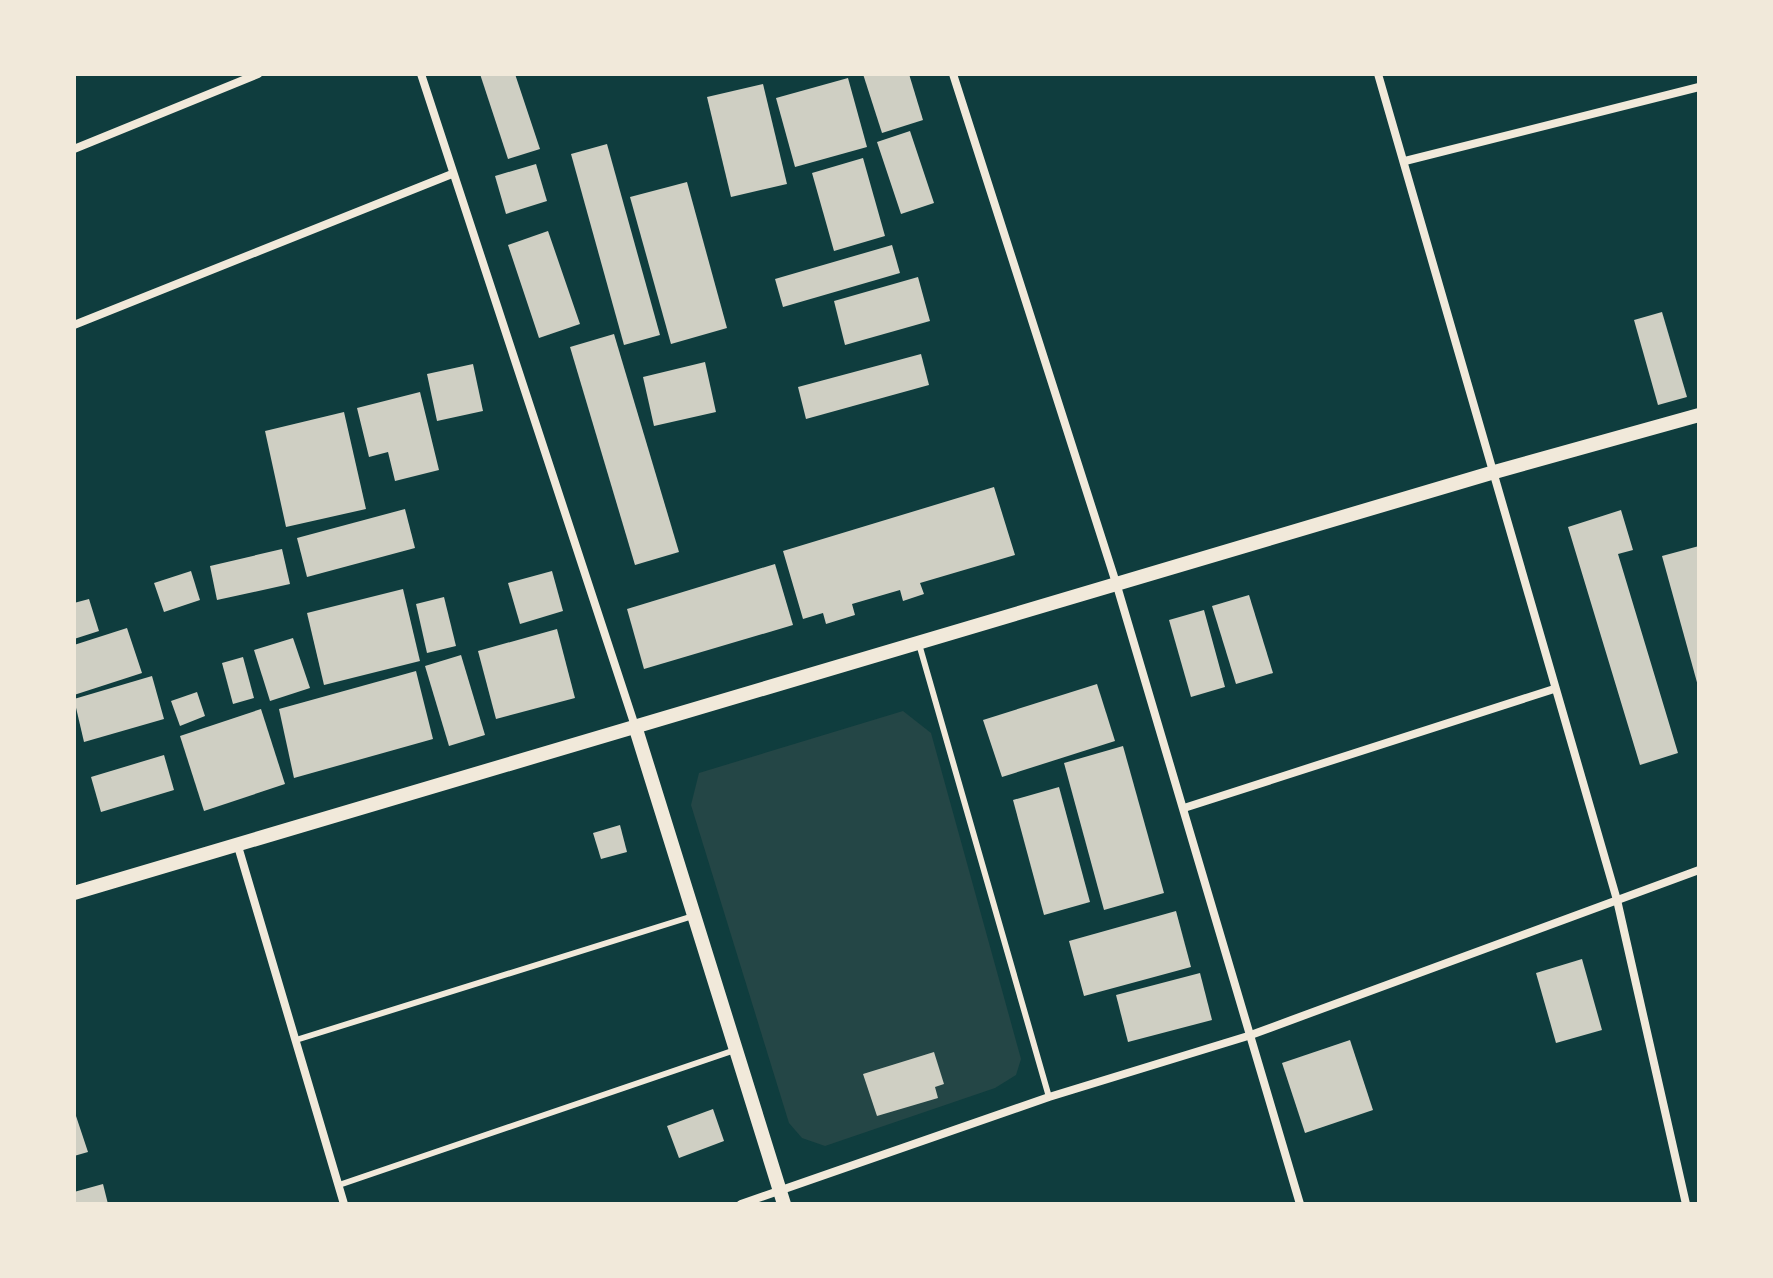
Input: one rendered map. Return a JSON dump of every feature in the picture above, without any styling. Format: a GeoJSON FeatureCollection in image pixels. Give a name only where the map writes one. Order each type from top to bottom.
{"type":"FeatureCollection","features":[{"type":"Feature","properties":{"kind":"street"},"geometry":{"type":"LineString","coordinates":[[74,149],[258,74]]}},
{"type":"Feature","properties":{"kind":"street"},"geometry":{"type":"LineString","coordinates":[[421,74],[635,726],[784,1204]]}},
{"type":"Feature","properties":{"kind":"street"},"geometry":{"type":"LineString","coordinates":[[953,74],[1117,586],[1300,1204]]}},
{"type":"Feature","properties":{"kind":"street"},"geometry":{"type":"LineString","coordinates":[[1378,74],[1617,900],[1686,1204]]}},
{"type":"Feature","properties":{"kind":"street"},"geometry":{"type":"LineString","coordinates":[[1405,161],[1699,87]]}},
{"type":"Feature","properties":{"kind":"street"},"geometry":{"type":"LineString","coordinates":[[74,325],[452,174]]}},
{"type":"Feature","properties":{"kind":"street"},"geometry":{"type":"LineString","coordinates":[[74,893],[237,842],[1117,586],[1491,473],[1699,415]]}},
{"type":"Feature","properties":{"kind":"street"},"geometry":{"type":"LineString","coordinates":[[1184,808],[1554,689]]}},
{"type":"Feature","properties":{"kind":"street"},"geometry":{"type":"LineString","coordinates":[[237,842],[344,1204]]}},
{"type":"Feature","properties":{"kind":"street"},"geometry":{"type":"LineString","coordinates":[[741,1204],[1049,1097],[1248,1036],[1699,870]]}},
{"type":"Feature","properties":{"kind":"lane"},"geometry":{"type":"LineString","coordinates":[[919,644],[1049,1097]]}},
{"type":"Feature","properties":{"kind":"lane"},"geometry":{"type":"LineString","coordinates":[[296,1040],[694,916]]}},
{"type":"Feature","properties":{"kind":"lane"},"geometry":{"type":"LineString","coordinates":[[339,1185],[735,1050]]}},
{"type":"Feature","properties":{"kind":"shaded area"},"geometry":{"type":"Polygon","coordinates":[[[903,711],[931,733],[1021,1059],[1016,1075],[995,1088],[825,1146],[802,1138],[789,1123],[691,805],[699,773],[903,711]]]}},
{"type":"Feature","properties":{"kind":"building"},"geometry":{"type":"Polygon","coordinates":[[[480,74],[515,74],[540,149],[508,159],[480,74]]]}},
{"type":"Feature","properties":{"kind":"building"},"geometry":{"type":"Polygon","coordinates":[[[863,74],[909,74],[923,120],[882,133],[863,74]]]}},
{"type":"Feature","properties":{"kind":"building"},"geometry":{"type":"Polygon","coordinates":[[[848,78],[867,147],[795,167],[776,98],[848,78]]]}},
{"type":"Feature","properties":{"kind":"building"},"geometry":{"type":"Polygon","coordinates":[[[763,84],[787,184],[731,197],[707,97],[763,84]]]}},
{"type":"Feature","properties":{"kind":"building"},"geometry":{"type":"Polygon","coordinates":[[[910,131],[934,203],[901,214],[877,142],[910,131]]]}},
{"type":"Feature","properties":{"kind":"building"},"geometry":{"type":"Polygon","coordinates":[[[607,144],[660,335],[624,345],[571,154],[607,144]]]}},
{"type":"Feature","properties":{"kind":"building"},"geometry":{"type":"Polygon","coordinates":[[[863,158],[885,236],[834,251],[812,173],[863,158]]]}},
{"type":"Feature","properties":{"kind":"building"},"geometry":{"type":"Polygon","coordinates":[[[536,164],[547,201],[506,214],[495,176],[536,164]]]}},
{"type":"Feature","properties":{"kind":"building"},"geometry":{"type":"Polygon","coordinates":[[[687,182],[727,328],[671,344],[630,197],[687,182]]]}},
{"type":"Feature","properties":{"kind":"building"},"geometry":{"type":"Polygon","coordinates":[[[548,231],[580,324],[539,338],[508,245],[548,231]]]}},
{"type":"Feature","properties":{"kind":"building"},"geometry":{"type":"Polygon","coordinates":[[[892,245],[900,273],[783,307],[775,279],[892,245]]]}},
{"type":"Feature","properties":{"kind":"building"},"geometry":{"type":"Polygon","coordinates":[[[918,277],[930,321],[845,345],[834,301],[918,277]]]}},
{"type":"Feature","properties":{"kind":"building"},"geometry":{"type":"Polygon","coordinates":[[[1662,312],[1687,397],[1658,405],[1634,320],[1662,312]]]}},
{"type":"Feature","properties":{"kind":"building"},"geometry":{"type":"Polygon","coordinates":[[[614,334],[679,552],[635,565],[570,347],[614,334]]]}},
{"type":"Feature","properties":{"kind":"building"},"geometry":{"type":"Polygon","coordinates":[[[921,354],[929,385],[806,419],[798,387],[921,354]]]}},
{"type":"Feature","properties":{"kind":"building"},"geometry":{"type":"Polygon","coordinates":[[[705,362],[716,412],[654,426],[643,377],[705,362]]]}},
{"type":"Feature","properties":{"kind":"building"},"geometry":{"type":"Polygon","coordinates":[[[473,364],[483,411],[437,421],[427,374],[473,364]]]}},
{"type":"Feature","properties":{"kind":"building"},"geometry":{"type":"Polygon","coordinates":[[[420,392],[439,470],[395,481],[388,452],[369,457],[357,408],[420,392]]]}},
{"type":"Feature","properties":{"kind":"building"},"geometry":{"type":"Polygon","coordinates":[[[344,412],[366,509],[286,527],[265,431],[344,412]]]}},
{"type":"Feature","properties":{"kind":"building"},"geometry":{"type":"Polygon","coordinates":[[[994,487],[1015,555],[920,583],[924,594],[903,601],[900,590],[852,604],[855,615],[826,624],[823,613],[803,619],[783,551],[994,487]]]}},
{"type":"Feature","properties":{"kind":"building"},"geometry":{"type":"Polygon","coordinates":[[[405,509],[415,548],[307,577],[297,538],[405,509]]]}},
{"type":"Feature","properties":{"kind":"building"},"geometry":{"type":"Polygon","coordinates":[[[1621,510],[1633,550],[1618,554],[1678,753],[1640,765],[1568,527],[1621,510]]]}},
{"type":"Feature","properties":{"kind":"building"},"geometry":{"type":"Polygon","coordinates":[[[1699,546],[1699,686],[1698,686],[1662,556],[1699,546]]]}},
{"type":"Feature","properties":{"kind":"building"},"geometry":{"type":"Polygon","coordinates":[[[282,549],[290,584],[217,600],[210,566],[282,549]]]}},
{"type":"Feature","properties":{"kind":"building"},"geometry":{"type":"Polygon","coordinates":[[[775,564],[793,625],[644,669],[627,609],[775,564]]]}},
{"type":"Feature","properties":{"kind":"building"},"geometry":{"type":"Polygon","coordinates":[[[191,571],[200,600],[164,612],[154,583],[191,571]]]}},
{"type":"Feature","properties":{"kind":"building"},"geometry":{"type":"Polygon","coordinates":[[[552,571],[563,611],[520,624],[508,583],[552,571]]]}},
{"type":"Feature","properties":{"kind":"building"},"geometry":{"type":"Polygon","coordinates":[[[403,589],[420,661],[324,685],[307,613],[403,589]]]}},
{"type":"Feature","properties":{"kind":"building"},"geometry":{"type":"Polygon","coordinates":[[[1249,595],[1273,673],[1236,684],[1212,606],[1249,595]]]}},
{"type":"Feature","properties":{"kind":"building"},"geometry":{"type":"Polygon","coordinates":[[[444,597],[456,646],[427,653],[416,604],[444,597]]]}},
{"type":"Feature","properties":{"kind":"building"},"geometry":{"type":"Polygon","coordinates":[[[89,599],[99,631],[74,639],[74,603],[89,599]]]}},
{"type":"Feature","properties":{"kind":"building"},"geometry":{"type":"Polygon","coordinates":[[[1204,610],[1225,687],[1191,697],[1169,620],[1204,610]]]}},
{"type":"Feature","properties":{"kind":"building"},"geometry":{"type":"Polygon","coordinates":[[[127,628],[142,673],[74,695],[74,645],[127,628]]]}},
{"type":"Feature","properties":{"kind":"building"},"geometry":{"type":"Polygon","coordinates":[[[557,629],[575,698],[496,719],[478,651],[557,629]]]}},
{"type":"Feature","properties":{"kind":"building"},"geometry":{"type":"Polygon","coordinates":[[[293,638],[310,688],[270,701],[254,650],[293,638]]]}},
{"type":"Feature","properties":{"kind":"building"},"geometry":{"type":"Polygon","coordinates":[[[461,655],[485,735],[449,746],[425,666],[461,655]]]}},
{"type":"Feature","properties":{"kind":"building"},"geometry":{"type":"Polygon","coordinates":[[[243,657],[254,698],[233,704],[222,663],[243,657]]]}},
{"type":"Feature","properties":{"kind":"building"},"geometry":{"type":"Polygon","coordinates":[[[416,671],[433,739],[294,778],[279,709],[416,671]]]}},
{"type":"Feature","properties":{"kind":"building"},"geometry":{"type":"Polygon","coordinates":[[[152,676],[164,719],[84,742],[74,699],[152,676]]]}},
{"type":"Feature","properties":{"kind":"building"},"geometry":{"type":"Polygon","coordinates":[[[1097,684],[1115,741],[1002,777],[983,720],[1097,684]]]}},
{"type":"Feature","properties":{"kind":"building"},"geometry":{"type":"Polygon","coordinates":[[[197,692],[205,716],[180,726],[171,701],[197,692]]]}},
{"type":"Feature","properties":{"kind":"building"},"geometry":{"type":"Polygon","coordinates":[[[261,709],[285,784],[204,811],[180,736],[261,709]]]}},
{"type":"Feature","properties":{"kind":"building"},"geometry":{"type":"Polygon","coordinates":[[[1123,746],[1164,893],[1104,910],[1064,763],[1123,746]]]}},
{"type":"Feature","properties":{"kind":"building"},"geometry":{"type":"Polygon","coordinates":[[[164,755],[174,790],[101,812],[91,777],[164,755]]]}},
{"type":"Feature","properties":{"kind":"building"},"geometry":{"type":"Polygon","coordinates":[[[1059,787],[1090,902],[1044,915],[1013,800],[1059,787]]]}},
{"type":"Feature","properties":{"kind":"building"},"geometry":{"type":"Polygon","coordinates":[[[620,825],[627,852],[601,859],[593,833],[620,825]]]}},
{"type":"Feature","properties":{"kind":"building"},"geometry":{"type":"Polygon","coordinates":[[[1176,911],[1191,967],[1084,996],[1069,941],[1176,911]]]}},
{"type":"Feature","properties":{"kind":"building"},"geometry":{"type":"Polygon","coordinates":[[[1582,959],[1602,1030],[1556,1043],[1536,973],[1582,959]]]}},
{"type":"Feature","properties":{"kind":"building"},"geometry":{"type":"Polygon","coordinates":[[[1200,973],[1212,1020],[1128,1042],[1116,995],[1200,973]]]}},
{"type":"Feature","properties":{"kind":"building"},"geometry":{"type":"Polygon","coordinates":[[[1350,1040],[1373,1110],[1305,1133],[1282,1063],[1350,1040]]]}},
{"type":"Feature","properties":{"kind":"building"},"geometry":{"type":"Polygon","coordinates":[[[934,1052],[944,1084],[935,1087],[938,1098],[877,1116],[863,1074],[934,1052]]]}},
{"type":"Feature","properties":{"kind":"building"},"geometry":{"type":"Polygon","coordinates":[[[713,1109],[724,1141],[679,1158],[667,1126],[713,1109]]]}},
{"type":"Feature","properties":{"kind":"building"},"geometry":{"type":"Polygon","coordinates":[[[74,1110],[88,1152],[74,1156],[74,1110]]]}},
{"type":"Feature","properties":{"kind":"building"},"geometry":{"type":"Polygon","coordinates":[[[103,1184],[108,1204],[74,1204],[74,1192],[103,1184]]]}}]}
